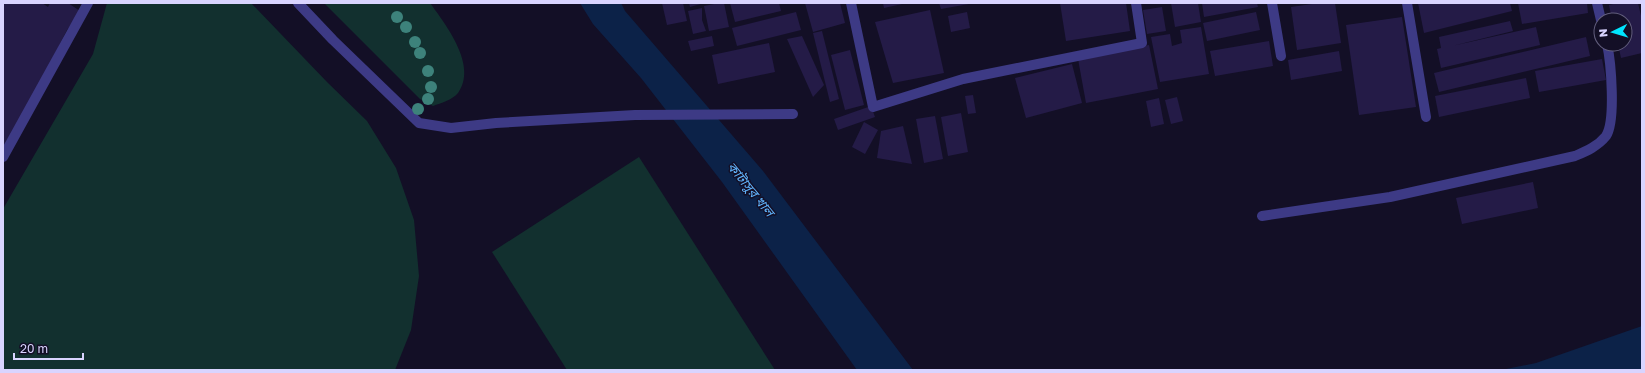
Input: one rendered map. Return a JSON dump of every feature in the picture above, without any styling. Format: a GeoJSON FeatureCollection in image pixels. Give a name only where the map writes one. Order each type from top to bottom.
{"type":"FeatureCollection","features":[{"type":"Feature","properties":{"kind":"street"},"geometry":{"type":"LineString","coordinates":[[3,157],[88,3]]}},
{"type":"Feature","properties":{"kind":"street"},"geometry":{"type":"LineString","coordinates":[[298,3],[333,40],[419,123],[452,128],[496,123],[638,115],[794,114]]}},
{"type":"Feature","properties":{"kind":"street"},"geometry":{"type":"LineString","coordinates":[[851,3],[873,107],[963,79],[1142,43],[1136,3]]}},
{"type":"Feature","properties":{"kind":"street"},"geometry":{"type":"LineString","coordinates":[[1272,3],[1281,56]]}},
{"type":"Feature","properties":{"kind":"street"},"geometry":{"type":"LineString","coordinates":[[1407,3],[1426,117]]}},
{"type":"Feature","properties":{"kind":"street"},"geometry":{"type":"LineString","coordinates":[[1262,216],[1390,196],[1575,156],[1593,148],[1606,135],[1612,120],[1609,52]]}},
{"type":"Feature","properties":{"kind":"green space"},"geometry":{"type":"Polygon","coordinates":[[[107,3],[251,3],[367,121],[396,168],[414,220],[419,276],[411,330],[395,370],[3,370],[3,209],[93,54],[107,3]]]}},
{"type":"Feature","properties":{"kind":"green space"},"geometry":{"type":"Polygon","coordinates":[[[324,3],[430,3],[458,46],[462,58],[464,71],[463,82],[458,93],[450,99],[433,106],[420,99],[324,3]]]}},
{"type":"Feature","properties":{"kind":"green space"},"geometry":{"type":"Polygon","coordinates":[[[639,157],[775,370],[567,370],[492,252],[639,157]]]}},
{"type":"Feature","properties":{"kind":"water","name":"কাটাসুর খাল"},"geometry":{"type":"Polygon","coordinates":[[[580,3],[621,3],[625,11],[763,171],[913,370],[857,370],[722,182],[641,78],[593,24],[580,3]]]}},
{"type":"Feature","properties":{"kind":"water"},"geometry":{"type":"Polygon","coordinates":[[[1642,326],[1642,370],[1501,370],[1536,363],[1642,326]]]}},
{"type":"Feature","properties":{"kind":"building"},"geometry":{"type":"Polygon","coordinates":[[[3,3],[42,3],[48,7],[50,3],[68,3],[80,11],[67,30],[21,119],[3,149],[3,3]]]}},
{"type":"Feature","properties":{"kind":"building"},"geometry":{"type":"Polygon","coordinates":[[[662,3],[683,3],[687,21],[667,25],[662,3]]]}},
{"type":"Feature","properties":{"kind":"building"},"geometry":{"type":"Polygon","coordinates":[[[689,3],[704,3],[690,7],[689,3]]]}},
{"type":"Feature","properties":{"kind":"building"},"geometry":{"type":"Polygon","coordinates":[[[724,3],[729,27],[709,31],[704,6],[724,3]]]}},
{"type":"Feature","properties":{"kind":"building"},"geometry":{"type":"Polygon","coordinates":[[[730,3],[779,3],[781,11],[735,22],[730,3]]]}},
{"type":"Feature","properties":{"kind":"building"},"geometry":{"type":"Polygon","coordinates":[[[805,3],[840,3],[845,23],[813,32],[805,3]]]}},
{"type":"Feature","properties":{"kind":"building"},"geometry":{"type":"Polygon","coordinates":[[[883,3],[902,3],[902,4],[884,8],[883,3]]]}},
{"type":"Feature","properties":{"kind":"building"},"geometry":{"type":"Polygon","coordinates":[[[939,3],[969,3],[969,4],[941,9],[939,3]]]}},
{"type":"Feature","properties":{"kind":"building"},"geometry":{"type":"Polygon","coordinates":[[[1060,3],[1126,3],[1130,31],[1066,41],[1060,3]]]}},
{"type":"Feature","properties":{"kind":"building"},"geometry":{"type":"Polygon","coordinates":[[[1171,3],[1198,3],[1201,22],[1175,27],[1171,3]]]}},
{"type":"Feature","properties":{"kind":"building"},"geometry":{"type":"Polygon","coordinates":[[[1202,3],[1257,3],[1258,7],[1204,17],[1202,3]]]}},
{"type":"Feature","properties":{"kind":"building"},"geometry":{"type":"Polygon","coordinates":[[[1319,3],[1335,3],[1341,43],[1297,50],[1291,7],[1319,3]]]}},
{"type":"Feature","properties":{"kind":"building"},"geometry":{"type":"Polygon","coordinates":[[[1418,3],[1510,3],[1512,11],[1424,33],[1418,3]]]}},
{"type":"Feature","properties":{"kind":"building"},"geometry":{"type":"Polygon","coordinates":[[[1518,3],[1587,3],[1588,13],[1522,24],[1518,3]]]}},
{"type":"Feature","properties":{"kind":"building"},"geometry":{"type":"Polygon","coordinates":[[[1617,3],[1638,3],[1642,20],[1642,53],[1621,58],[1620,52],[1633,52],[1633,12],[1610,12],[1609,5],[1617,3]]]}},
{"type":"Feature","properties":{"kind":"building"},"geometry":{"type":"Polygon","coordinates":[[[1162,7],[1166,31],[1147,34],[1143,10],[1162,7]]]}},
{"type":"Feature","properties":{"kind":"building"},"geometry":{"type":"Polygon","coordinates":[[[702,8],[702,20],[706,31],[693,34],[688,11],[702,8]]]}},
{"type":"Feature","properties":{"kind":"building"},"geometry":{"type":"Polygon","coordinates":[[[930,10],[944,73],[893,83],[875,22],[930,10]]]}},
{"type":"Feature","properties":{"kind":"building"},"geometry":{"type":"Polygon","coordinates":[[[796,12],[801,30],[737,46],[732,28],[796,12]]]}},
{"type":"Feature","properties":{"kind":"building"},"geometry":{"type":"Polygon","coordinates":[[[967,12],[970,28],[951,32],[948,16],[967,12]]]}},
{"type":"Feature","properties":{"kind":"building"},"geometry":{"type":"Polygon","coordinates":[[[1256,12],[1260,30],[1207,41],[1203,23],[1256,12]]]}},
{"type":"Feature","properties":{"kind":"building"},"geometry":{"type":"Polygon","coordinates":[[[1402,17],[1416,107],[1359,115],[1346,25],[1402,17]]]}},
{"type":"Feature","properties":{"kind":"building"},"geometry":{"type":"Polygon","coordinates":[[[1510,21],[1513,31],[1452,46],[1536,27],[1540,45],[1441,68],[1437,49],[1441,48],[1439,37],[1510,21]]]}},
{"type":"Feature","properties":{"kind":"building"},"geometry":{"type":"Polygon","coordinates":[[[1201,27],[1209,74],[1160,82],[1151,37],[1170,34],[1172,46],[1182,43],[1180,30],[1201,27]]]}},
{"type":"Feature","properties":{"kind":"building"},"geometry":{"type":"Polygon","coordinates":[[[822,31],[839,99],[830,102],[813,33],[822,31]]]}},
{"type":"Feature","properties":{"kind":"building"},"geometry":{"type":"Polygon","coordinates":[[[712,36],[714,46],[691,51],[688,41],[712,36]]]}},
{"type":"Feature","properties":{"kind":"building"},"geometry":{"type":"Polygon","coordinates":[[[802,36],[824,85],[813,97],[787,39],[802,36]]]}},
{"type":"Feature","properties":{"kind":"building"},"geometry":{"type":"Polygon","coordinates":[[[1586,37],[1590,56],[1439,92],[1434,73],[1586,37]]]}},
{"type":"Feature","properties":{"kind":"building"},"geometry":{"type":"Polygon","coordinates":[[[1269,41],[1273,66],[1215,76],[1210,51],[1269,41]]]}},
{"type":"Feature","properties":{"kind":"building"},"geometry":{"type":"Polygon","coordinates":[[[769,43],[775,72],[718,84],[712,55],[769,43]]]}},
{"type":"Feature","properties":{"kind":"building"},"geometry":{"type":"Polygon","coordinates":[[[1149,45],[1158,89],[1086,103],[1078,59],[1149,45]]]}},
{"type":"Feature","properties":{"kind":"building"},"geometry":{"type":"Polygon","coordinates":[[[850,50],[864,105],[845,110],[831,55],[850,50]]]}},
{"type":"Feature","properties":{"kind":"building"},"geometry":{"type":"Polygon","coordinates":[[[1339,51],[1342,71],[1291,80],[1288,60],[1339,51]]]}},
{"type":"Feature","properties":{"kind":"building"},"geometry":{"type":"Polygon","coordinates":[[[1602,59],[1606,80],[1539,92],[1535,71],[1602,59]]]}},
{"type":"Feature","properties":{"kind":"building"},"geometry":{"type":"Polygon","coordinates":[[[1072,64],[1082,103],[1026,118],[1015,78],[1072,64]]]}},
{"type":"Feature","properties":{"kind":"building"},"geometry":{"type":"Polygon","coordinates":[[[1526,78],[1530,98],[1439,117],[1435,96],[1526,78]]]}},
{"type":"Feature","properties":{"kind":"building"},"geometry":{"type":"Polygon","coordinates":[[[973,95],[976,113],[968,114],[965,96],[973,95]]]}},
{"type":"Feature","properties":{"kind":"building"},"geometry":{"type":"Polygon","coordinates":[[[1177,97],[1183,121],[1171,124],[1165,100],[1177,97]]]}},
{"type":"Feature","properties":{"kind":"building"},"geometry":{"type":"Polygon","coordinates":[[[1159,98],[1164,124],[1151,127],[1146,101],[1159,98]]]}},
{"type":"Feature","properties":{"kind":"building"},"geometry":{"type":"Polygon","coordinates":[[[871,106],[875,117],[838,130],[834,119],[871,106]]]}},
{"type":"Feature","properties":{"kind":"building"},"geometry":{"type":"Polygon","coordinates":[[[961,113],[968,152],[948,156],[941,117],[961,113]]]}},
{"type":"Feature","properties":{"kind":"building"},"geometry":{"type":"Polygon","coordinates":[[[935,116],[943,159],[924,163],[916,119],[935,116]]]}},
{"type":"Feature","properties":{"kind":"building"},"geometry":{"type":"Polygon","coordinates":[[[864,122],[878,130],[865,154],[852,147],[864,122]]]}},
{"type":"Feature","properties":{"kind":"building"},"geometry":{"type":"Polygon","coordinates":[[[903,126],[912,164],[877,158],[881,131],[903,126]]]}},
{"type":"Feature","properties":{"kind":"building"},"geometry":{"type":"Polygon","coordinates":[[[1533,182],[1538,208],[1462,224],[1456,198],[1533,182]]]}}]}
